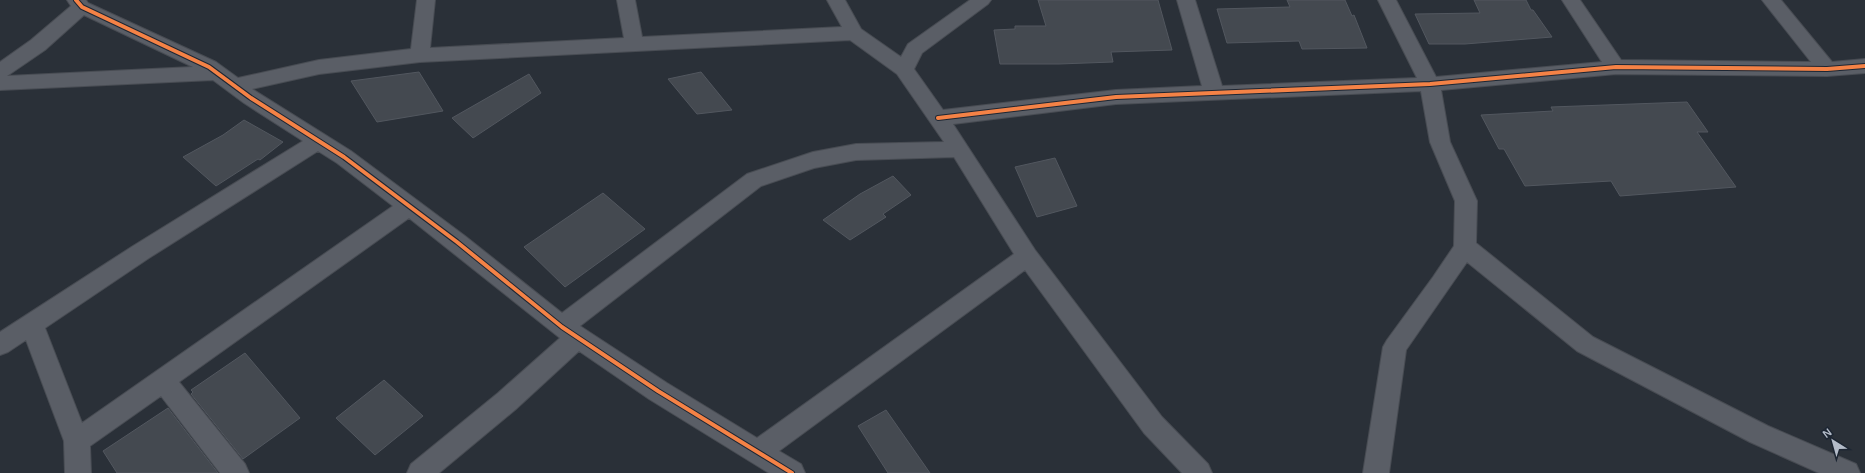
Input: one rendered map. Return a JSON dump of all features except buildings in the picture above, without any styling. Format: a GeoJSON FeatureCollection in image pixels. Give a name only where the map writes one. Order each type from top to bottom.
{"type":"FeatureCollection","features":[{"type":"Feature","properties":{"kind":"street"},"geometry":{"type":"LineString","coordinates":[[420,55],[426,0]]}},
{"type":"Feature","properties":{"kind":"street"},"geometry":{"type":"LineString","coordinates":[[626,0],[634,44]]}},
{"type":"Feature","properties":{"kind":"street"},"geometry":{"type":"LineString","coordinates":[[836,0],[854,33],[904,69],[960,149],[1027,256],[1153,425],[1199,473]]}},
{"type":"Feature","properties":{"kind":"street"},"geometry":{"type":"LineString","coordinates":[[904,69],[915,49],[982,0]]}},
{"type":"Feature","properties":{"kind":"street"},"geometry":{"type":"LineString","coordinates":[[1186,0],[1214,93]]}},
{"type":"Feature","properties":{"kind":"street"},"geometry":{"type":"LineString","coordinates":[[1376,473],[1395,347],[1465,248],[1466,201],[1440,142],[1430,84],[1387,0]]}},
{"type":"Feature","properties":{"kind":"street"},"geometry":{"type":"LineString","coordinates":[[1571,0],[1616,67]]}},
{"type":"Feature","properties":{"kind":"street"},"geometry":{"type":"LineString","coordinates":[[1771,0],[1827,69]]}},
{"type":"Feature","properties":{"kind":"street"},"geometry":{"type":"LineString","coordinates":[[0,71],[38,45],[79,4],[208,67],[344,157],[458,242],[570,332],[658,391],[792,473]]}},
{"type":"Feature","properties":{"kind":"street"},"geometry":{"type":"LineString","coordinates":[[235,86],[319,67],[420,55],[854,33]]}},
{"type":"Feature","properties":{"kind":"street"},"geometry":{"type":"LineString","coordinates":[[938,118],[1116,97],[1430,84],[1616,67],[1827,69],[1865,66]]}},
{"type":"Feature","properties":{"kind":"street"},"geometry":{"type":"LineString","coordinates":[[0,83],[216,73]]}},
{"type":"Feature","properties":{"kind":"street"},"geometry":{"type":"LineString","coordinates":[[0,345],[141,252],[318,141]]}},
{"type":"Feature","properties":{"kind":"street"},"geometry":{"type":"LineString","coordinates":[[420,473],[507,401],[570,332],[754,180],[812,160],[856,152],[960,149]]}},
{"type":"Feature","properties":{"kind":"street"},"geometry":{"type":"LineString","coordinates":[[77,441],[410,206]]}},
{"type":"Feature","properties":{"kind":"street"},"geometry":{"type":"LineString","coordinates":[[1465,248],[1585,344],[1758,434],[1848,473]]}},
{"type":"Feature","properties":{"kind":"street"},"geometry":{"type":"LineString","coordinates":[[758,452],[1027,256]]}},
{"type":"Feature","properties":{"kind":"street"},"geometry":{"type":"LineString","coordinates":[[32,324],[77,441],[78,473]]}},
{"type":"Feature","properties":{"kind":"street"},"geometry":{"type":"LineString","coordinates":[[163,380],[236,473]]}},
{"type":"Feature","properties":{"kind":"cycle path"},"geometry":{"type":"LineString","coordinates":[[76,0],[82,7],[209,67],[251,98],[344,157],[457,242],[562,327],[658,391],[792,473]]}},
{"type":"Feature","properties":{"kind":"cycle path"},"geometry":{"type":"LineString","coordinates":[[938,118],[1116,97],[1430,84],[1616,67],[1827,69],[1865,66]]}}]}
